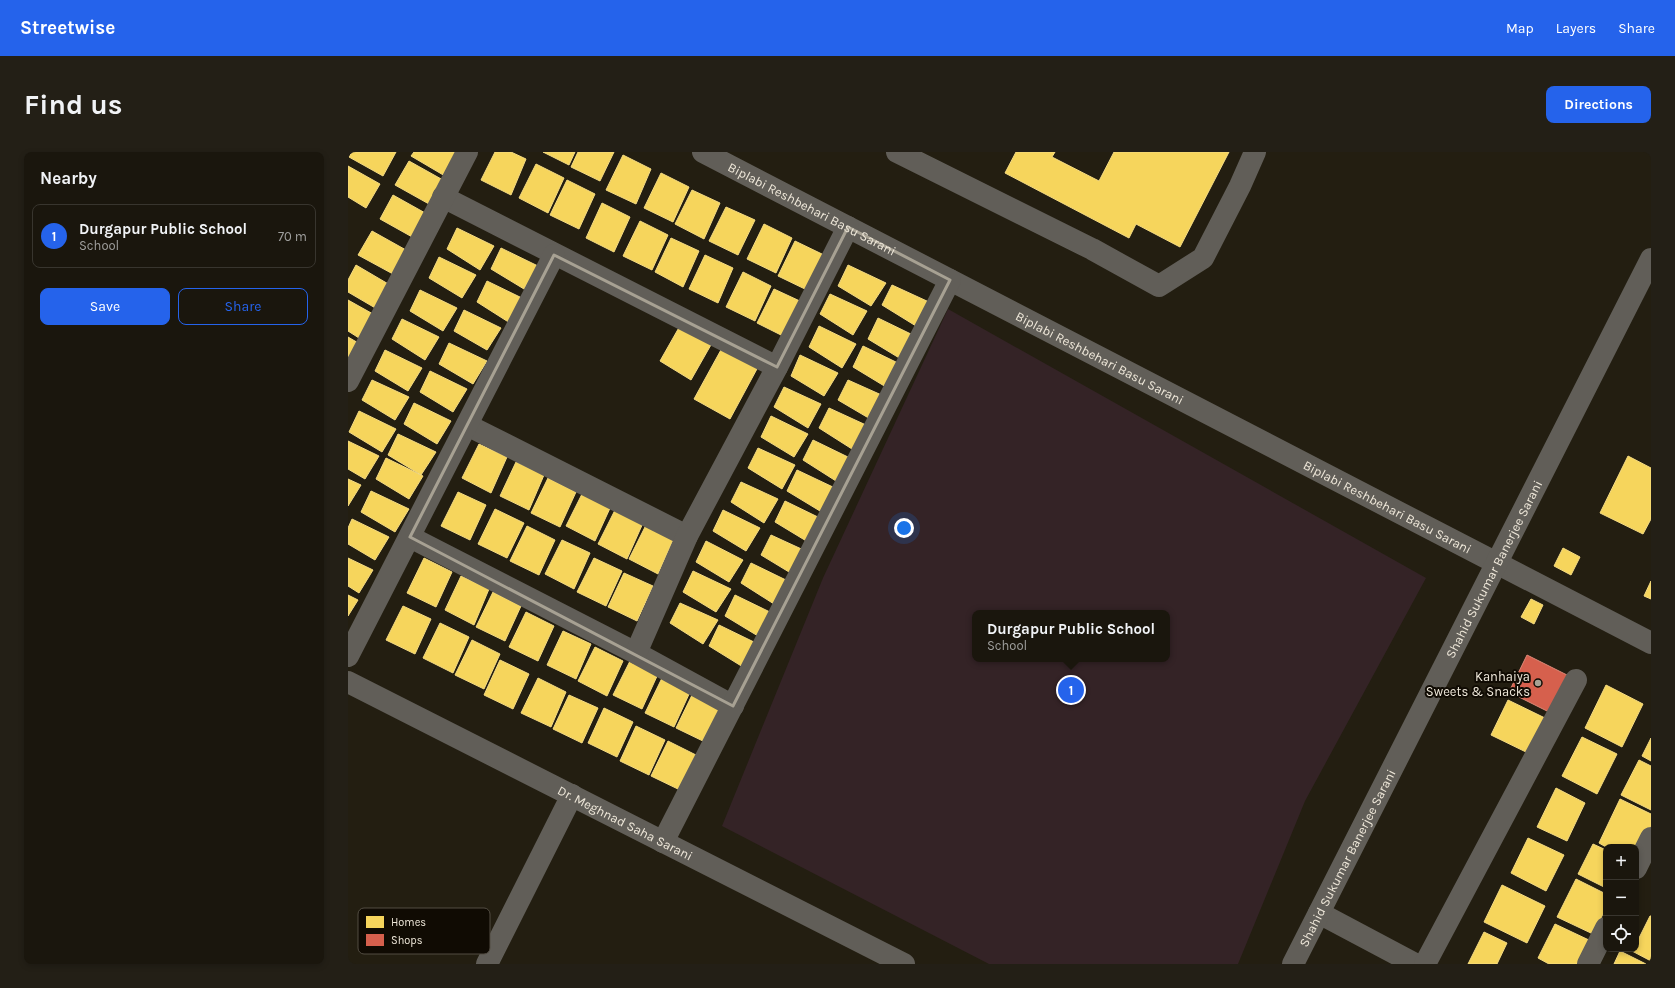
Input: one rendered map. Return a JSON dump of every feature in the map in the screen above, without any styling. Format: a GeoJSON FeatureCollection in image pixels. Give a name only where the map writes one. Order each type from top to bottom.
{"type":"FeatureCollection","features":[{"type":"Feature","properties":{"kind":"street"},"geometry":{"type":"LineString","coordinates":[[348,381],[467,152]]}},
{"type":"Feature","properties":{"kind":"street","name":"Biplabi Reshbehari Basu Sarani"},"geometry":{"type":"LineString","coordinates":[[703,152],[1651,643]]}},
{"type":"Feature","properties":{"kind":"street"},"geometry":{"type":"LineString","coordinates":[[897,152],[1092,249],[1159,286],[1203,258],[1240,186],[1255,152]]}},
{"type":"Feature","properties":{"kind":"street"},"geometry":{"type":"LineString","coordinates":[[444,197],[554,255],[777,367]]}},
{"type":"Feature","properties":{"kind":"street"},"geometry":{"type":"LineString","coordinates":[[636,653],[687,536],[777,367],[848,227]]}},
{"type":"Feature","properties":{"kind":"street"},"geometry":{"type":"LineString","coordinates":[[348,656],[554,255]]}},
{"type":"Feature","properties":{"kind":"street","name":"Shahid Sukumar Banerjee Sarani"},"geometry":{"type":"LineString","coordinates":[[1293,964],[1651,259]]}},
{"type":"Feature","properties":{"kind":"street"},"geometry":{"type":"LineString","coordinates":[[664,842],[950,280]]}},
{"type":"Feature","properties":{"kind":"street"},"geometry":{"type":"LineString","coordinates":[[467,425],[687,536]]}},
{"type":"Feature","properties":{"kind":"street"},"geometry":{"type":"LineString","coordinates":[[410,536],[636,653],[733,706]]}},
{"type":"Feature","properties":{"kind":"street"},"geometry":{"type":"LineString","coordinates":[[1426,964],[1576,680]]}},
{"type":"Feature","properties":{"kind":"street","name":"Dr. Meghnad Saha Sarani"},"geometry":{"type":"LineString","coordinates":[[348,682],[904,964]]}},
{"type":"Feature","properties":{"kind":"street"},"geometry":{"type":"LineString","coordinates":[[487,964],[572,795]]}},
{"type":"Feature","properties":{"kind":"street"},"geometry":{"type":"LineString","coordinates":[[1639,862],[1651,838]]}},
{"type":"Feature","properties":{"kind":"street"},"geometry":{"type":"LineString","coordinates":[[1319,913],[1415,964]]}},
{"type":"Feature","properties":{"kind":"street"},"geometry":{"type":"LineString","coordinates":[[1588,964],[1603,934]]}},
{"type":"Feature","properties":{"kind":"highlighted area"},"geometry":{"type":"Polygon","coordinates":[[[848,227],[950,280],[733,706],[410,537],[554,255],[777,367],[848,227]]]}},
{"type":"Feature","properties":{"kind":"shaded area"},"geometry":{"type":"Polygon","coordinates":[[[948,309],[1426,578],[1305,801],[1238,964],[989,964],[722,826],[823,578],[948,309]]]}},
{"type":"Feature","properties":{"kind":"building: Homes"},"geometry":{"type":"Polygon","coordinates":[[[352,152],[396,152],[383,176],[349,157],[352,152]]]}},
{"type":"Feature","properties":{"kind":"building: Homes"},"geometry":{"type":"Polygon","coordinates":[[[414,152],[459,152],[445,176],[411,156],[414,152]]]}},
{"type":"Feature","properties":{"kind":"building: Homes"},"geometry":{"type":"Polygon","coordinates":[[[495,152],[511,152],[526,159],[511,195],[481,180],[495,152]]]}},
{"type":"Feature","properties":{"kind":"building: Homes"},"geometry":{"type":"Polygon","coordinates":[[[543,152],[575,152],[569,165],[543,152]]]}},
{"type":"Feature","properties":{"kind":"building: Homes"},"geometry":{"type":"Polygon","coordinates":[[[578,152],[614,152],[600,181],[571,167],[578,152]]]}},
{"type":"Feature","properties":{"kind":"building: Homes"},"geometry":{"type":"Polygon","coordinates":[[[1016,152],[1055,152],[1052,157],[1099,181],[1114,152],[1229,152],[1180,247],[1136,224],[1129,238],[1005,173],[1016,152]]]}},
{"type":"Feature","properties":{"kind":"building: Homes"},"geometry":{"type":"Polygon","coordinates":[[[623,155],[651,169],[636,204],[606,190],[623,155]]]}},
{"type":"Feature","properties":{"kind":"building: Homes"},"geometry":{"type":"Polygon","coordinates":[[[409,161],[443,180],[429,204],[395,185],[409,161]]]}},
{"type":"Feature","properties":{"kind":"building: Homes"},"geometry":{"type":"Polygon","coordinates":[[[536,164],[564,178],[548,213],[519,198],[536,164]]]}},
{"type":"Feature","properties":{"kind":"building: Homes"},"geometry":{"type":"Polygon","coordinates":[[[348,166],[380,184],[366,208],[348,197],[348,166]]]}},
{"type":"Feature","properties":{"kind":"building: Homes"},"geometry":{"type":"Polygon","coordinates":[[[661,173],[689,187],[673,222],[644,208],[661,173]]]}},
{"type":"Feature","properties":{"kind":"building: Homes"},"geometry":{"type":"Polygon","coordinates":[[[567,180],[595,194],[579,229],[550,215],[567,180]]]}},
{"type":"Feature","properties":{"kind":"building: Homes"},"geometry":{"type":"Polygon","coordinates":[[[692,190],[720,203],[704,239],[675,224],[692,190]]]}},
{"type":"Feature","properties":{"kind":"building: Homes"},"geometry":{"type":"Polygon","coordinates":[[[393,195],[427,214],[414,238],[380,219],[393,195]]]}},
{"type":"Feature","properties":{"kind":"building: Homes"},"geometry":{"type":"Polygon","coordinates":[[[602,203],[630,217],[614,252],[586,238],[602,203]]]}},
{"type":"Feature","properties":{"kind":"building: Homes"},"geometry":{"type":"Polygon","coordinates":[[[726,207],[755,220],[738,255],[709,241],[726,207]]]}},
{"type":"Feature","properties":{"kind":"building: Homes"},"geometry":{"type":"Polygon","coordinates":[[[640,221],[668,235],[652,270],[623,256],[640,221]]]}},
{"type":"Feature","properties":{"kind":"building: Homes"},"geometry":{"type":"Polygon","coordinates":[[[764,224],[792,238],[776,273],[747,259],[764,224]]]}},
{"type":"Feature","properties":{"kind":"building: Homes"},"geometry":{"type":"Polygon","coordinates":[[[457,228],[494,246],[480,270],[447,249],[457,228]]]}},
{"type":"Feature","properties":{"kind":"building: Homes"},"geometry":{"type":"Polygon","coordinates":[[[372,231],[406,250],[393,274],[358,255],[372,231]]]}},
{"type":"Feature","properties":{"kind":"building: Homes"},"geometry":{"type":"Polygon","coordinates":[[[671,238],[699,251],[683,287],[655,272],[671,238]]]}},
{"type":"Feature","properties":{"kind":"building: Homes"},"geometry":{"type":"Polygon","coordinates":[[[795,241],[824,255],[807,290],[778,276],[795,241]]]}},
{"type":"Feature","properties":{"kind":"building: Homes"},"geometry":{"type":"Polygon","coordinates":[[[501,248],[538,266],[524,289],[491,269],[501,248]]]}},
{"type":"Feature","properties":{"kind":"building: Homes"},"geometry":{"type":"Polygon","coordinates":[[[705,255],[733,268],[718,303],[689,289],[705,255]]]}},
{"type":"Feature","properties":{"kind":"building: Homes"},"geometry":{"type":"Polygon","coordinates":[[[439,257],[476,275],[462,298],[429,278],[439,257]]]}},
{"type":"Feature","properties":{"kind":"building: Homes"},"geometry":{"type":"Polygon","coordinates":[[[356,265],[390,285],[377,309],[348,292],[348,280],[356,265]]]}},
{"type":"Feature","properties":{"kind":"building: Homes"},"geometry":{"type":"Polygon","coordinates":[[[848,265],[886,283],[871,306],[838,286],[848,265]]]}},
{"type":"Feature","properties":{"kind":"building: Homes"},"geometry":{"type":"Polygon","coordinates":[[[743,272],[771,286],[755,321],[726,307],[743,272]]]}},
{"type":"Feature","properties":{"kind":"building: Homes"},"geometry":{"type":"Polygon","coordinates":[[[487,281],[524,299],[510,323],[477,302],[487,281]]]}},
{"type":"Feature","properties":{"kind":"building: Homes"},"geometry":{"type":"Polygon","coordinates":[[[892,285],[929,302],[916,326],[882,305],[892,285]]]}},
{"type":"Feature","properties":{"kind":"building: Homes"},"geometry":{"type":"Polygon","coordinates":[[[774,289],[802,302],[787,338],[757,323],[774,289]]]}},
{"type":"Feature","properties":{"kind":"building: Homes"},"geometry":{"type":"Polygon","coordinates":[[[420,290],[457,308],[443,331],[410,311],[420,290]]]}},
{"type":"Feature","properties":{"kind":"building: Homes"},"geometry":{"type":"Polygon","coordinates":[[[830,294],[867,311],[853,335],[820,314],[830,294]]]}},
{"type":"Feature","properties":{"kind":"building: Homes"},"geometry":{"type":"Polygon","coordinates":[[[348,300],[373,314],[359,338],[348,331],[348,300]]]}},
{"type":"Feature","properties":{"kind":"building: Homes"},"geometry":{"type":"Polygon","coordinates":[[[464,310],[501,328],[487,350],[454,331],[464,310]]]}},
{"type":"Feature","properties":{"kind":"building: Homes"},"geometry":{"type":"Polygon","coordinates":[[[878,318],[915,336],[901,359],[868,339],[878,318]]]}},
{"type":"Feature","properties":{"kind":"building: Homes"},"geometry":{"type":"Polygon","coordinates":[[[402,319],[439,337],[425,360],[392,339],[402,319]]]}},
{"type":"Feature","properties":{"kind":"building: Homes"},"geometry":{"type":"Polygon","coordinates":[[[681,324],[712,343],[691,380],[660,361],[681,324]]]}},
{"type":"Feature","properties":{"kind":"building: Homes"},"geometry":{"type":"Polygon","coordinates":[[[819,326],[856,344],[842,368],[809,347],[819,326]]]}},
{"type":"Feature","properties":{"kind":"building: Homes"},"geometry":{"type":"Polygon","coordinates":[[[348,337],[360,344],[348,365],[348,337]]]}},
{"type":"Feature","properties":{"kind":"building: Homes"},"geometry":{"type":"Polygon","coordinates":[[[449,343],[487,361],[473,384],[439,364],[449,343]]]}},
{"type":"Feature","properties":{"kind":"building: Homes"},"geometry":{"type":"Polygon","coordinates":[[[863,346],[900,364],[886,387],[853,367],[863,346]]]}},
{"type":"Feature","properties":{"kind":"building: Homes"},"geometry":{"type":"Polygon","coordinates":[[[722,348],[758,367],[730,419],[694,399],[722,348]]]}},
{"type":"Feature","properties":{"kind":"building: Homes"},"geometry":{"type":"Polygon","coordinates":[[[385,350],[422,368],[408,391],[375,371],[385,350]]]}},
{"type":"Feature","properties":{"kind":"building: Homes"},"geometry":{"type":"Polygon","coordinates":[[[800,355],[838,373],[824,396],[791,376],[800,355]]]}},
{"type":"Feature","properties":{"kind":"building: Homes"},"geometry":{"type":"Polygon","coordinates":[[[430,371],[467,389],[453,412],[420,392],[430,371]]]}},
{"type":"Feature","properties":{"kind":"building: Homes"},"geometry":{"type":"Polygon","coordinates":[[[372,380],[409,397],[395,420],[362,400],[372,380]]]}},
{"type":"Feature","properties":{"kind":"building: Homes"},"geometry":{"type":"Polygon","coordinates":[[[848,380],[886,397],[872,420],[838,400],[848,380]]]}},
{"type":"Feature","properties":{"kind":"building: Homes"},"geometry":{"type":"Polygon","coordinates":[[[784,387],[821,404],[808,428],[774,407],[784,387]]]}},
{"type":"Feature","properties":{"kind":"building: Homes"},"geometry":{"type":"Polygon","coordinates":[[[414,403],[451,421],[437,444],[404,424],[414,403]]]}},
{"type":"Feature","properties":{"kind":"building: Homes"},"geometry":{"type":"Polygon","coordinates":[[[829,408],[866,425],[852,449],[819,428],[829,408]]]}},
{"type":"Feature","properties":{"kind":"building: Homes"},"geometry":{"type":"Polygon","coordinates":[[[359,411],[396,429],[382,452],[349,432],[359,411]]]}},
{"type":"Feature","properties":{"kind":"building: Homes"},"geometry":{"type":"Polygon","coordinates":[[[771,416],[808,434],[794,457],[761,437],[771,416]]]}},
{"type":"Feature","properties":{"kind":"building: Homes"},"geometry":{"type":"Polygon","coordinates":[[[398,434],[436,452],[421,475],[388,455],[398,434]]]}},
{"type":"Feature","properties":{"kind":"building: Homes"},"geometry":{"type":"Polygon","coordinates":[[[813,440],[850,458],[836,481],[803,460],[813,440]]]}},
{"type":"Feature","properties":{"kind":"building: Homes"},"geometry":{"type":"Polygon","coordinates":[[[348,441],[379,456],[365,479],[348,469],[348,441]]]}},
{"type":"Feature","properties":{"kind":"building: Homes"},"geometry":{"type":"Polygon","coordinates":[[[479,444],[507,457],[491,493],[462,478],[479,444]]]}},
{"type":"Feature","properties":{"kind":"building: Homes"},"geometry":{"type":"Polygon","coordinates":[[[758,448],[795,465],[782,489],[748,468],[758,448]]]}},
{"type":"Feature","properties":{"kind":"building: Homes"},"geometry":{"type":"Polygon","coordinates":[[[1628,456],[1651,468],[1651,519],[1643,534],[1600,513],[1628,456]]]}},
{"type":"Feature","properties":{"kind":"building: Homes"},"geometry":{"type":"Polygon","coordinates":[[[386,458],[423,476],[409,499],[376,479],[386,458]]]}},
{"type":"Feature","properties":{"kind":"building: Homes"},"geometry":{"type":"Polygon","coordinates":[[[516,462],[544,475],[529,510],[500,496],[516,462]]]}},
{"type":"Feature","properties":{"kind":"building: Homes"},"geometry":{"type":"Polygon","coordinates":[[[797,470],[835,488],[820,511],[787,491],[797,470]]]}},
{"type":"Feature","properties":{"kind":"building: Homes"},"geometry":{"type":"Polygon","coordinates":[[[548,478],[576,492],[560,527],[531,513],[548,478]]]}},
{"type":"Feature","properties":{"kind":"building: Homes"},"geometry":{"type":"Polygon","coordinates":[[[348,479],[361,485],[348,506],[348,479]]]}},
{"type":"Feature","properties":{"kind":"building: Homes"},"geometry":{"type":"Polygon","coordinates":[[[741,482],[778,499],[764,523],[731,502],[741,482]]]}},
{"type":"Feature","properties":{"kind":"building: Homes"},"geometry":{"type":"Polygon","coordinates":[[[371,491],[409,509],[395,532],[361,512],[371,491]]]}},
{"type":"Feature","properties":{"kind":"building: Homes"},"geometry":{"type":"Polygon","coordinates":[[[458,492],[486,505],[470,540],[441,526],[458,492]]]}},
{"type":"Feature","properties":{"kind":"building: Homes"},"geometry":{"type":"Polygon","coordinates":[[[583,492],[611,506],[595,541],[566,526],[583,492]]]}},
{"type":"Feature","properties":{"kind":"building: Homes"},"geometry":{"type":"Polygon","coordinates":[[[785,501],[822,519],[808,542],[775,522],[785,501]]]}},
{"type":"Feature","properties":{"kind":"building: Homes"},"geometry":{"type":"Polygon","coordinates":[[[495,509],[524,523],[507,558],[478,544],[495,509]]]}},
{"type":"Feature","properties":{"kind":"building: Homes"},"geometry":{"type":"Polygon","coordinates":[[[615,510],[643,523],[627,559],[598,544],[615,510]]]}},
{"type":"Feature","properties":{"kind":"building: Homes"},"geometry":{"type":"Polygon","coordinates":[[[723,510],[760,528],[746,551],[713,531],[723,510]]]}},
{"type":"Feature","properties":{"kind":"building: Homes"},"geometry":{"type":"Polygon","coordinates":[[[352,519],[389,537],[375,560],[348,544],[348,528],[352,519]]]}},
{"type":"Feature","properties":{"kind":"building: Homes"},"geometry":{"type":"Polygon","coordinates":[[[646,525],[674,538],[658,574],[629,559],[646,525]]]}},
{"type":"Feature","properties":{"kind":"building: Homes"},"geometry":{"type":"Polygon","coordinates":[[[527,526],[555,540],[539,575],[510,561],[527,526]]]}},
{"type":"Feature","properties":{"kind":"building: Homes"},"geometry":{"type":"Polygon","coordinates":[[[771,535],[808,552],[794,575],[761,555],[771,535]]]}},
{"type":"Feature","properties":{"kind":"building: Homes"},"geometry":{"type":"Polygon","coordinates":[[[562,540],[590,553],[574,589],[545,574],[562,540]]]}},
{"type":"Feature","properties":{"kind":"building: Homes"},"geometry":{"type":"Polygon","coordinates":[[[706,541],[743,560],[729,582],[696,562],[706,541]]]}},
{"type":"Feature","properties":{"kind":"building: Homes"},"geometry":{"type":"Polygon","coordinates":[[[1563,548],[1580,557],[1571,575],[1554,566],[1563,548]]]}},
{"type":"Feature","properties":{"kind":"building: Homes"},"geometry":{"type":"Polygon","coordinates":[[[348,558],[373,570],[359,593],[348,586],[348,558]]]}},
{"type":"Feature","properties":{"kind":"building: Homes"},"geometry":{"type":"Polygon","coordinates":[[[424,558],[452,572],[436,607],[407,593],[424,558]]]}},
{"type":"Feature","properties":{"kind":"building: Homes"},"geometry":{"type":"Polygon","coordinates":[[[594,558],[622,571],[606,606],[577,592],[594,558]]]}},
{"type":"Feature","properties":{"kind":"building: Homes"},"geometry":{"type":"Polygon","coordinates":[[[751,563],[788,581],[774,604],[741,583],[751,563]]]}},
{"type":"Feature","properties":{"kind":"building: Homes"},"geometry":{"type":"Polygon","coordinates":[[[693,571],[731,589],[716,612],[683,592],[693,571]]]}},
{"type":"Feature","properties":{"kind":"building: Homes"},"geometry":{"type":"Polygon","coordinates":[[[624,573],[653,586],[637,621],[608,607],[624,573]]]}},
{"type":"Feature","properties":{"kind":"building: Homes"},"geometry":{"type":"Polygon","coordinates":[[[461,576],[489,589],[474,625],[445,610],[461,576]]]}},
{"type":"Feature","properties":{"kind":"building: Homes"},"geometry":{"type":"Polygon","coordinates":[[[1651,581],[1651,599],[1644,596],[1651,581]]]}},
{"type":"Feature","properties":{"kind":"building: Homes"},"geometry":{"type":"Polygon","coordinates":[[[493,592],[521,606],[505,641],[476,627],[493,592]]]}},
{"type":"Feature","properties":{"kind":"building: Homes"},"geometry":{"type":"Polygon","coordinates":[[[348,595],[358,600],[348,616],[348,595]]]}},
{"type":"Feature","properties":{"kind":"building: Homes"},"geometry":{"type":"Polygon","coordinates":[[[735,595],[772,613],[758,636],[725,616],[735,595]]]}},
{"type":"Feature","properties":{"kind":"building: Homes"},"geometry":{"type":"Polygon","coordinates":[[[1531,599],[1543,605],[1534,624],[1521,617],[1531,599]]]}},
{"type":"Feature","properties":{"kind":"building: Homes"},"geometry":{"type":"Polygon","coordinates":[[[680,603],[718,620],[703,644],[670,623],[680,603]]]}},
{"type":"Feature","properties":{"kind":"building: Homes"},"geometry":{"type":"Polygon","coordinates":[[[403,606],[431,619],[415,654],[386,640],[403,606]]]}},
{"type":"Feature","properties":{"kind":"building: Homes"},"geometry":{"type":"Polygon","coordinates":[[[526,612],[554,626],[538,661],[509,647],[526,612]]]}},
{"type":"Feature","properties":{"kind":"building: Homes"},"geometry":{"type":"Polygon","coordinates":[[[440,623],[469,637],[453,673],[423,658],[440,623]]]}},
{"type":"Feature","properties":{"kind":"building: Homes"},"geometry":{"type":"Polygon","coordinates":[[[719,625],[756,643],[743,667],[709,646],[719,625]]]}},
{"type":"Feature","properties":{"kind":"building: Homes"},"geometry":{"type":"Polygon","coordinates":[[[563,631],[591,644],[576,679],[547,665],[563,631]]]}},
{"type":"Feature","properties":{"kind":"building: Homes"},"geometry":{"type":"Polygon","coordinates":[[[472,640],[500,654],[484,689],[455,675],[472,640]]]}},
{"type":"Feature","properties":{"kind":"building: Homes"},"geometry":{"type":"Polygon","coordinates":[[[595,647],[623,661],[607,696],[578,681],[595,647]]]}},
{"type":"Feature","properties":{"kind":"building: Homes"},"geometry":{"type":"Polygon","coordinates":[[[500,660],[529,674],[513,709],[484,695],[500,660]]]}},
{"type":"Feature","properties":{"kind":"building: Homes"},"geometry":{"type":"Polygon","coordinates":[[[630,661],[658,674],[642,709],[613,695],[630,661]]]}},
{"type":"Feature","properties":{"kind":"building: Homes"},"geometry":{"type":"Polygon","coordinates":[[[538,678],[566,692],[551,727],[521,713],[538,678]]]}},
{"type":"Feature","properties":{"kind":"building: Homes"},"geometry":{"type":"Polygon","coordinates":[[[662,678],[690,692],[674,727],[645,713],[662,678]]]}},
{"type":"Feature","properties":{"kind":"building: Homes"},"geometry":{"type":"Polygon","coordinates":[[[1606,685],[1643,704],[1622,747],[1585,728],[1606,685]]]}},
{"type":"Feature","properties":{"kind":"building: Homes"},"geometry":{"type":"Polygon","coordinates":[[[693,693],[721,707],[705,742],[676,728],[693,693]]]}},
{"type":"Feature","properties":{"kind":"building: Homes"},"geometry":{"type":"Polygon","coordinates":[[[569,695],[598,708],[582,743],[553,729],[569,695]]]}},
{"type":"Feature","properties":{"kind":"building: Homes"},"geometry":{"type":"Polygon","coordinates":[[[1508,700],[1545,718],[1528,753],[1491,735],[1508,700]]]}},
{"type":"Feature","properties":{"kind":"building: Homes"},"geometry":{"type":"Polygon","coordinates":[[[604,708],[633,722],[617,757],[588,743],[604,708]]]}},
{"type":"Feature","properties":{"kind":"building: Homes"},"geometry":{"type":"Polygon","coordinates":[[[636,726],[665,740],[649,775],[620,761],[636,726]]]}},
{"type":"Feature","properties":{"kind":"building: Homes"},"geometry":{"type":"Polygon","coordinates":[[[1582,737],[1617,754],[1597,794],[1562,776],[1582,737]]]}},
{"type":"Feature","properties":{"kind":"building: Homes"},"geometry":{"type":"Polygon","coordinates":[[[1651,738],[1651,761],[1642,756],[1651,738]]]}},
{"type":"Feature","properties":{"kind":"building: Homes"},"geometry":{"type":"Polygon","coordinates":[[[668,741],[696,755],[680,790],[651,776],[668,741]]]}},
{"type":"Feature","properties":{"kind":"building: Homes"},"geometry":{"type":"Polygon","coordinates":[[[1639,760],[1651,766],[1651,810],[1621,795],[1639,760]]]}},
{"type":"Feature","properties":{"kind":"building: Homes"},"geometry":{"type":"Polygon","coordinates":[[[1556,788],[1585,803],[1567,841],[1537,827],[1556,788]]]}},
{"type":"Feature","properties":{"kind":"building: Homes"},"geometry":{"type":"Polygon","coordinates":[[[1620,799],[1651,814],[1651,826],[1639,850],[1639,844],[1603,844],[1603,845],[1599,843],[1620,799]]]}},
{"type":"Feature","properties":{"kind":"building: Homes"},"geometry":{"type":"Polygon","coordinates":[[[1528,838],[1564,855],[1546,891],[1511,873],[1528,838]]]}},
{"type":"Feature","properties":{"kind":"building: Homes"},"geometry":{"type":"Polygon","coordinates":[[[1593,844],[1603,849],[1603,886],[1578,874],[1593,844]]]}},
{"type":"Feature","properties":{"kind":"building: Homes"},"geometry":{"type":"Polygon","coordinates":[[[1576,879],[1603,892],[1603,914],[1593,934],[1557,917],[1576,879]]]}},
{"type":"Feature","properties":{"kind":"building: Homes"},"geometry":{"type":"Polygon","coordinates":[[[1502,885],[1545,906],[1527,943],[1484,922],[1502,885]]]}},
{"type":"Feature","properties":{"kind":"building: Homes"},"geometry":{"type":"Polygon","coordinates":[[[1651,916],[1651,961],[1634,952],[1639,952],[1639,938],[1651,916]]]}},
{"type":"Feature","properties":{"kind":"building: Homes"},"geometry":{"type":"Polygon","coordinates":[[[1555,924],[1591,941],[1580,964],[1549,964],[1538,958],[1555,924]]]}},
{"type":"Feature","properties":{"kind":"building: Homes"},"geometry":{"type":"Polygon","coordinates":[[[1484,932],[1507,943],[1497,964],[1468,964],[1484,932]]]}},
{"type":"Feature","properties":{"kind":"building: Homes"},"geometry":{"type":"Polygon","coordinates":[[[1620,952],[1622,952],[1646,964],[1614,964],[1620,952]]]}},
{"type":"Feature","properties":{"kind":"building: Shops","name":"Kanhaiya Sweets & Snacks"},"geometry":{"type":"Polygon","coordinates":[[[1527,655],[1567,675],[1549,712],[1509,692],[1527,655]]]}},
{"type":"Feature","properties":{"kind":"place","name":"Kanhaiya Sweets & Snacks"},"geometry":{"type":"Point","coordinates":[1538,683]}},
{"type":"Feature","properties":{"kind":"place","name":"Durgapur Public School"},"geometry":{"type":"Point","coordinates":[1071,690]}}]}
